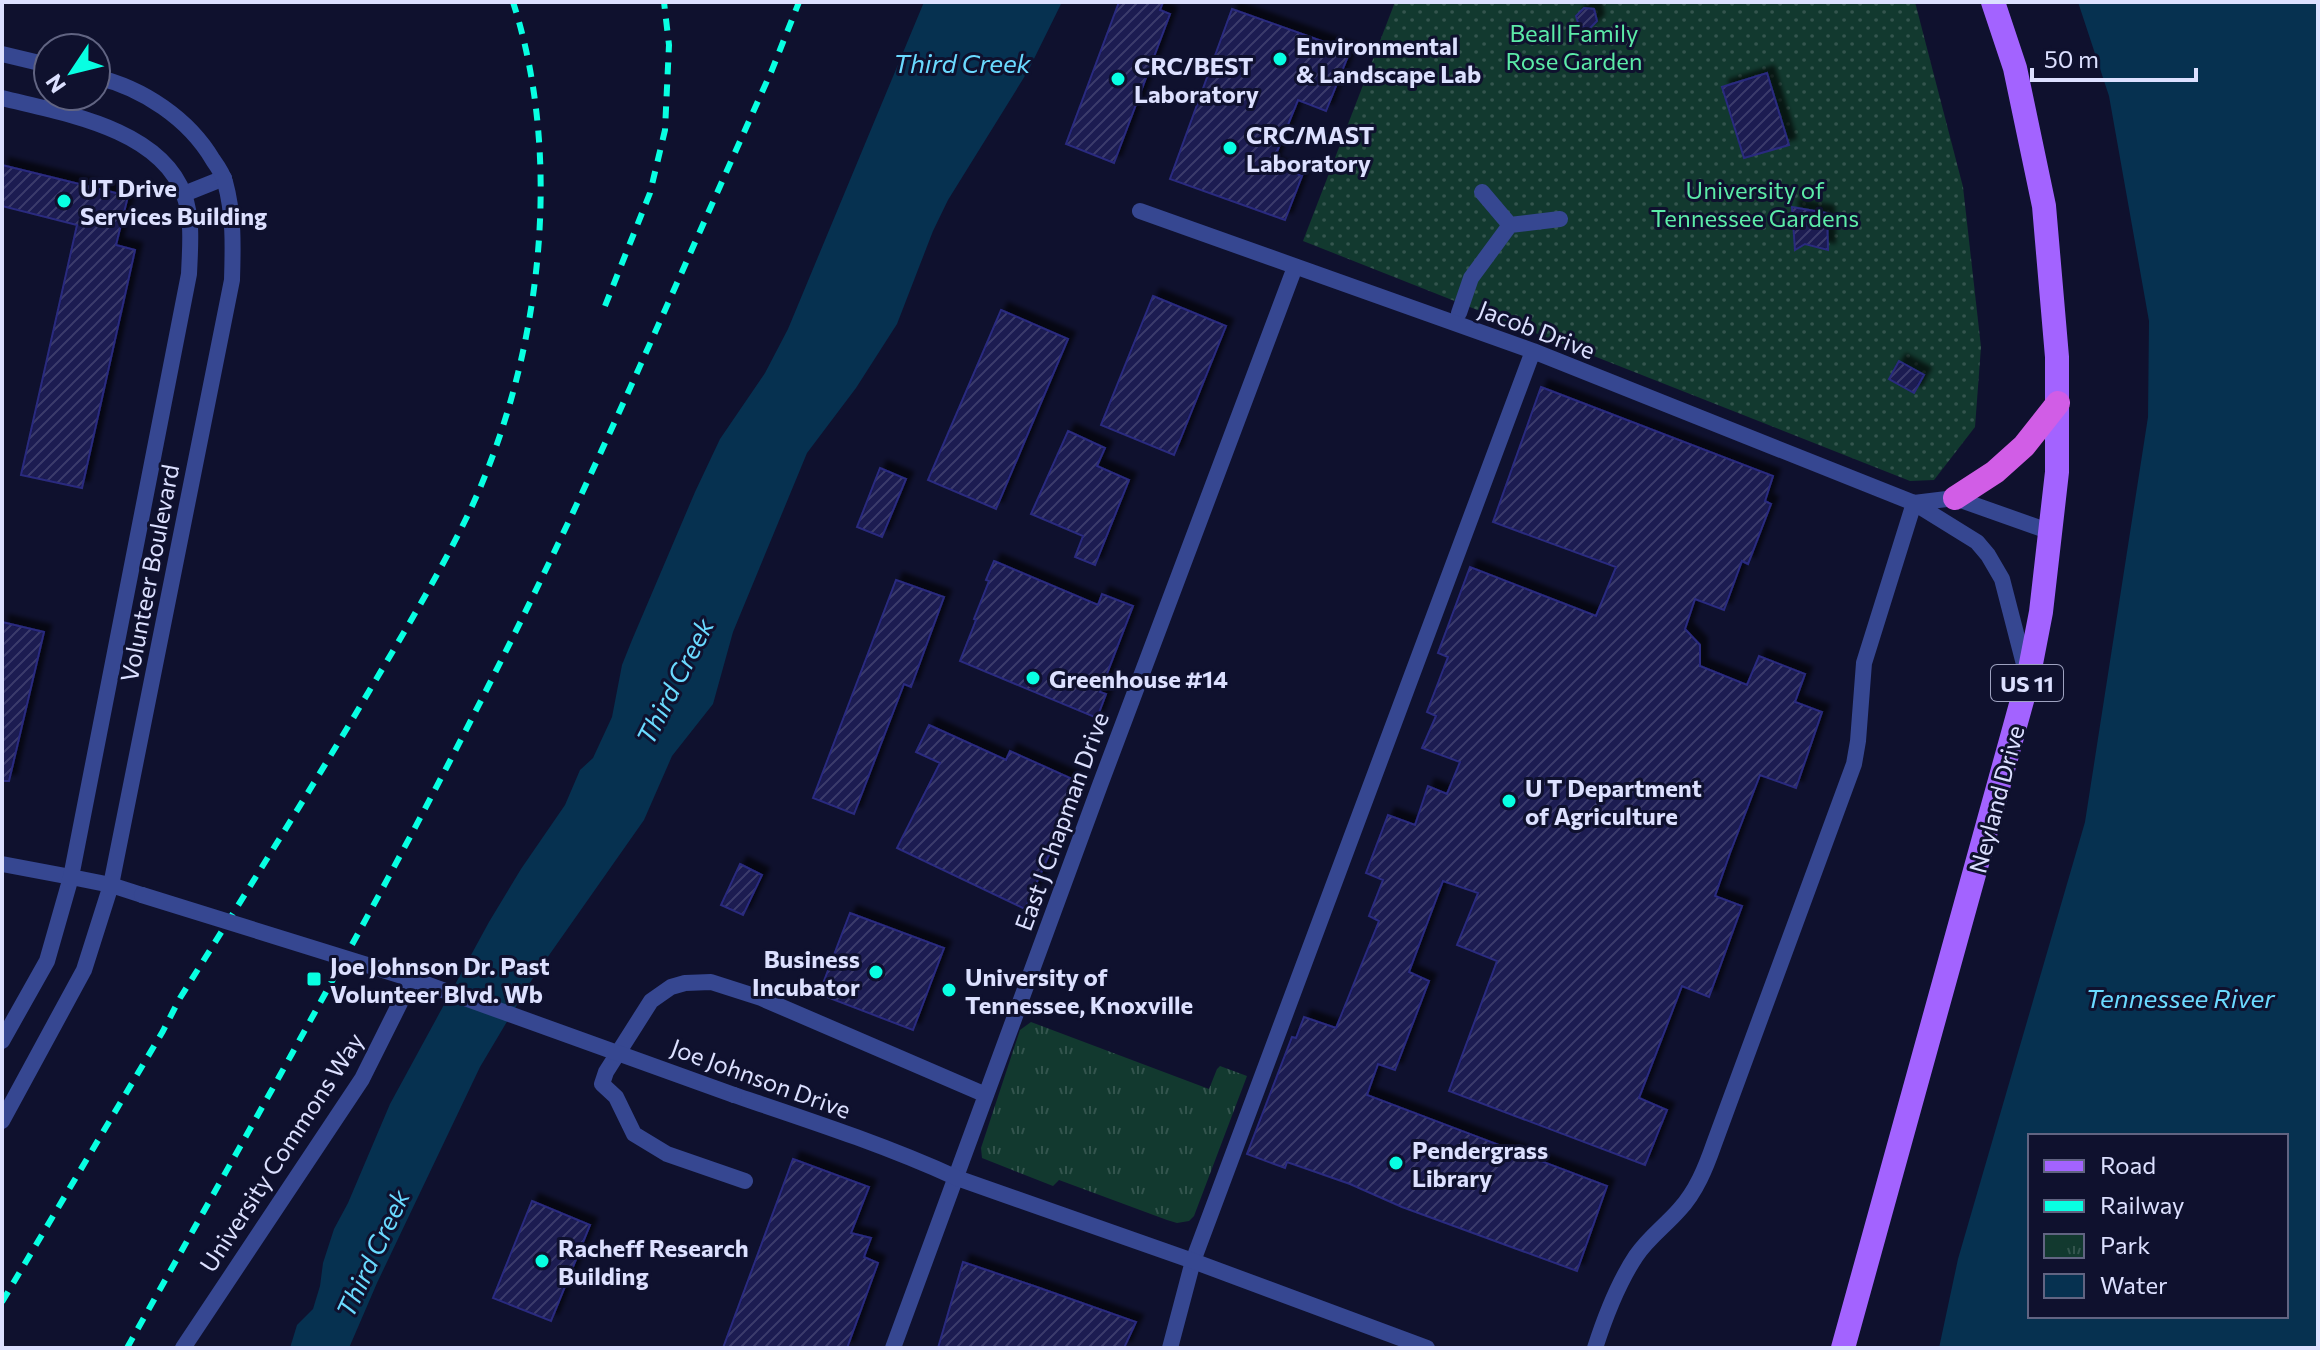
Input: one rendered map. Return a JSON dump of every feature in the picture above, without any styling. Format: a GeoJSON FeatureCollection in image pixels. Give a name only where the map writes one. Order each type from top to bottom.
{"type":"FeatureCollection","features":[{"type":"Feature","properties":{"kind":"highway"},"geometry":{"type":"LineString","coordinates":[[1955,498],[1995,472],[2024,446],[2058,403]]}},
{"type":"Feature","properties":{"kind":"main road","name":"Neyland Drive"},"geometry":{"type":"LineString","coordinates":[[1843,1348],[2028,679],[2041,612],[2051,532],[2057,472],[2058,403],[2044,206],[2015,68],[1993,2]]}},
{"type":"Feature","properties":{"kind":"street"},"geometry":{"type":"LineString","coordinates":[[2,54],[32,61]]}},
{"type":"Feature","properties":{"kind":"street","name":"Volunteer Boulevard"},"geometry":{"type":"LineString","coordinates":[[2,1121],[84,970],[111,885],[232,280],[232,215],[224,178],[204,144],[179,119],[144,97],[112,84]]}},
{"type":"Feature","properties":{"kind":"street","name":"Volunteer Boulevard"},"geometry":{"type":"LineString","coordinates":[[2,98],[92,120],[152,152],[169,170],[184,194],[189,220],[189,274],[71,877],[47,961],[2,1041]]}},
{"type":"Feature","properties":{"kind":"street"},"geometry":{"type":"LineString","coordinates":[[184,194],[224,178]]}},
{"type":"Feature","properties":{"kind":"street"},"geometry":{"type":"LineString","coordinates":[[1482,192],[1510,225]]}},
{"type":"Feature","properties":{"kind":"street","name":"Jacob Drive"},"geometry":{"type":"LineString","coordinates":[[1140,211],[1533,351],[1914,503],[1969,536],[1988,555],[2002,579],[2028,679]]}},
{"type":"Feature","properties":{"kind":"street"},"geometry":{"type":"LineString","coordinates":[[1459,313],[1471,278],[1510,225],[1560,219]]}},
{"type":"Feature","properties":{"kind":"street","name":"East J Chapman Drive"},"geometry":{"type":"LineString","coordinates":[[893,1348],[1295,267]]}},
{"type":"Feature","properties":{"kind":"street"},"geometry":{"type":"LineString","coordinates":[[1170,1348],[1193,1261],[1533,351]]}},
{"type":"Feature","properties":{"kind":"street","name":"Jacob Drive"},"geometry":{"type":"LineString","coordinates":[[1914,503],[1955,498],[2051,532]]}},
{"type":"Feature","properties":{"kind":"street"},"geometry":{"type":"LineString","coordinates":[[1595,1348],[1629,1268],[1651,1237],[1686,1201],[1714,1144],[1854,764],[1864,663],[1914,503]]}},
{"type":"Feature","properties":{"kind":"street","name":"Joe Johnson Drive"},"geometry":{"type":"LineString","coordinates":[[2,864],[111,885],[412,979],[808,1120],[957,1178],[1427,1348]]}},
{"type":"Feature","properties":{"kind":"street","name":"University Commons Way"},"geometry":{"type":"LineString","coordinates":[[183,1348],[362,1079],[412,979]]}},
{"type":"Feature","properties":{"kind":"street"},"geometry":{"type":"LineString","coordinates":[[745,1181],[667,1154],[634,1134],[616,1097],[602,1084],[606,1072],[651,1001],[671,987],[711,982],[761,998],[986,1095]]}},
{"type":"Feature","properties":{"kind":"green space","name":"University of Tennessee Gardens"},"geometry":{"type":"Polygon","coordinates":[[[1395,2],[1915,2],[1963,187],[1981,347],[1975,427],[1934,480],[1910,481],[1303,241],[1395,2]]]}},
{"type":"Feature","properties":{"kind":"green space"},"geometry":{"type":"Polygon","coordinates":[[[1031,1022],[1209,1089],[1220,1066],[1247,1076],[1194,1216],[1189,1221],[1177,1223],[1167,1220],[1059,1180],[1053,1186],[982,1158],[981,1148],[1020,1030],[1031,1022]]]}},
{"type":"Feature","properties":{"kind":"water","name":"Third Creek"},"geometry":{"type":"Polygon","coordinates":[[[924,2],[1062,2],[1028,71],[948,200],[897,324],[856,388],[807,453],[733,632],[713,704],[672,756],[644,820],[533,978],[480,1067],[349,1348],[290,1348],[297,1325],[313,1309],[334,1229],[390,1104],[489,922],[565,805],[580,770],[593,758],[612,717],[622,665],[695,492],[720,439],[765,373],[788,329],[924,2]]]}},
{"type":"Feature","properties":{"kind":"water","name":"Tennessee River"},"geometry":{"type":"Polygon","coordinates":[[[2078,2],[2318,2],[2318,1348],[1939,1348],[1958,1259],[2085,822],[2148,417],[2149,321],[2109,96],[2078,2]]]}},
{"type":"Feature","properties":{"kind":"building","name":"CRC/BEST Laboratory"},"geometry":{"type":"Polygon","coordinates":[[[1119,2],[1163,2],[1160,10],[1170,14],[1114,163],[1066,144],[1119,2]]]}},
{"type":"Feature","properties":{"kind":"building"},"geometry":{"type":"Polygon","coordinates":[[[1584,8],[1594,9],[1597,21],[1589,29],[1579,26],[1576,16],[1584,8]]]}},
{"type":"Feature","properties":{"kind":"building"},"geometry":{"type":"Polygon","coordinates":[[[1232,9],[1350,51],[1326,111],[1298,100],[1272,164],[1302,176],[1285,220],[1170,179],[1232,9]]]}},
{"type":"Feature","properties":{"kind":"building"},"geometry":{"type":"Polygon","coordinates":[[[1767,73],[1789,145],[1744,158],[1722,87],[1767,73]]]}},
{"type":"Feature","properties":{"kind":"building"},"geometry":{"type":"Polygon","coordinates":[[[2,165],[128,196],[116,245],[135,250],[82,488],[21,475],[77,225],[2,206],[2,165]]]}},
{"type":"Feature","properties":{"kind":"building"},"geometry":{"type":"Polygon","coordinates":[[[1792,207],[1827,213],[1828,250],[1805,244],[1795,250],[1792,207]]]}},
{"type":"Feature","properties":{"kind":"building"},"geometry":{"type":"Polygon","coordinates":[[[1153,296],[1226,326],[1174,455],[1101,425],[1153,296]]]}},
{"type":"Feature","properties":{"kind":"building"},"geometry":{"type":"Polygon","coordinates":[[[1001,310],[1068,339],[996,509],[928,480],[1001,310]]]}},
{"type":"Feature","properties":{"kind":"building"},"geometry":{"type":"Polygon","coordinates":[[[1899,361],[1924,375],[1914,393],[1889,379],[1899,361]]]}},
{"type":"Feature","properties":{"kind":"building"},"geometry":{"type":"Polygon","coordinates":[[[1541,387],[1773,476],[1765,501],[1771,504],[1748,564],[1742,561],[1724,610],[1695,599],[1685,629],[1700,645],[1700,666],[1747,685],[1759,656],[1805,674],[1795,702],[1822,712],[1796,788],[1760,775],[1715,896],[1742,906],[1709,997],[1682,986],[1639,1098],[1667,1110],[1645,1165],[1449,1091],[1497,961],[1457,945],[1478,893],[1443,881],[1409,972],[1429,981],[1395,1070],[1378,1064],[1367,1095],[1607,1186],[1577,1271],[1402,1207],[1350,1184],[1287,1162],[1285,1168],[1247,1154],[1292,1037],[1296,1038],[1304,1017],[1336,1028],[1379,921],[1369,916],[1383,880],[1366,873],[1388,815],[1415,825],[1428,786],[1447,794],[1460,762],[1422,748],[1436,716],[1427,712],[1448,657],[1438,653],[1470,567],[1596,616],[1616,567],[1493,522],[1541,387]]]}},
{"type":"Feature","properties":{"kind":"building"},"geometry":{"type":"Polygon","coordinates":[[[1068,431],[1105,448],[1097,466],[1129,480],[1095,565],[1075,557],[1083,536],[1031,514],[1068,431]]]}},
{"type":"Feature","properties":{"kind":"building"},"geometry":{"type":"Polygon","coordinates":[[[880,468],[906,479],[882,537],[857,527],[880,468]]]}},
{"type":"Feature","properties":{"kind":"building"},"geometry":{"type":"Polygon","coordinates":[[[994,561],[1098,605],[1102,594],[1133,606],[1100,692],[1106,694],[1097,718],[960,661],[994,561]]]}},
{"type":"Feature","properties":{"kind":"building"},"geometry":{"type":"Polygon","coordinates":[[[896,580],[944,597],[911,687],[904,684],[854,814],[813,798],[896,580]]]}},
{"type":"Feature","properties":{"kind":"building"},"geometry":{"type":"Polygon","coordinates":[[[2,622],[44,632],[9,781],[2,781],[2,622]]]}},
{"type":"Feature","properties":{"kind":"building"},"geometry":{"type":"Polygon","coordinates":[[[929,725],[1006,760],[1010,751],[1081,783],[1025,909],[897,848],[940,763],[916,752],[929,725]]]}},
{"type":"Feature","properties":{"kind":"building"},"geometry":{"type":"Polygon","coordinates":[[[740,864],[762,875],[743,915],[721,905],[740,864]]]}},
{"type":"Feature","properties":{"kind":"building","name":"Business Incubator"},"geometry":{"type":"Polygon","coordinates":[[[850,913],[944,948],[913,1030],[819,994],[850,913]]]}},
{"type":"Feature","properties":{"kind":"building"},"geometry":{"type":"Polygon","coordinates":[[[793,1159],[869,1187],[851,1233],[871,1238],[864,1257],[878,1263],[847,1348],[723,1348],[793,1159]]]}},
{"type":"Feature","properties":{"kind":"building","name":"Racheff Research Building"},"geometry":{"type":"Polygon","coordinates":[[[532,1201],[590,1225],[551,1321],[493,1298],[532,1201]]]}},
{"type":"Feature","properties":{"kind":"building"},"geometry":{"type":"Polygon","coordinates":[[[963,1262],[1136,1322],[1124,1348],[938,1348],[963,1262]]]}},
{"type":"Feature","properties":{"kind":"railway"},"geometry":{"type":"LineString","coordinates":[[2,1302],[180,998],[417,611],[473,504],[496,446],[515,384],[529,321],[538,256],[541,191],[538,126],[529,63],[513,2]]}},
{"type":"Feature","properties":{"kind":"railway"},"geometry":{"type":"LineString","coordinates":[[605,306],[650,193],[665,130],[669,45],[664,2]]}},
{"type":"Feature","properties":{"kind":"railway"},"geometry":{"type":"LineString","coordinates":[[127,1348],[350,949],[509,645],[640,365],[772,70],[799,2]]}},
{"type":"Feature","properties":{"kind":"place","name":"Environmental & Landscape Lab"},"geometry":{"type":"Point","coordinates":[1280,59]}},
{"type":"Feature","properties":{"kind":"place","name":"CRC/BEST Laboratory"},"geometry":{"type":"Point","coordinates":[1118,79]}},
{"type":"Feature","properties":{"kind":"place","name":"CRC/MAST Laboratory"},"geometry":{"type":"Point","coordinates":[1230,148]}},
{"type":"Feature","properties":{"kind":"place","name":"UT Drive Services Building"},"geometry":{"type":"Point","coordinates":[64,201]}},
{"type":"Feature","properties":{"kind":"place","name":"Greenhouse #14"},"geometry":{"type":"Point","coordinates":[1033,678]}},
{"type":"Feature","properties":{"kind":"place","name":"U T Department of Agriculture"},"geometry":{"type":"Point","coordinates":[1509,801]}},
{"type":"Feature","properties":{"kind":"place","name":"Business Incubator"},"geometry":{"type":"Point","coordinates":[876,972]}},
{"type":"Feature","properties":{"kind":"place","name":"Joe Johnson Dr. Past Volunteer Blvd. Wb"},"geometry":{"type":"Point","coordinates":[314,979]}},
{"type":"Feature","properties":{"kind":"place","name":"University of Tennessee, Knoxville"},"geometry":{"type":"Point","coordinates":[949,990]}},
{"type":"Feature","properties":{"kind":"place","name":"Pendergrass Library"},"geometry":{"type":"Point","coordinates":[1396,1163]}},
{"type":"Feature","properties":{"kind":"place","name":"Racheff Research Building"},"geometry":{"type":"Point","coordinates":[542,1261]}},
{"type":"Feature","properties":{"kind":"park label","name":"Beall Family Rose Garden"},"geometry":{"type":"Point","coordinates":[1574,46]}}]}
